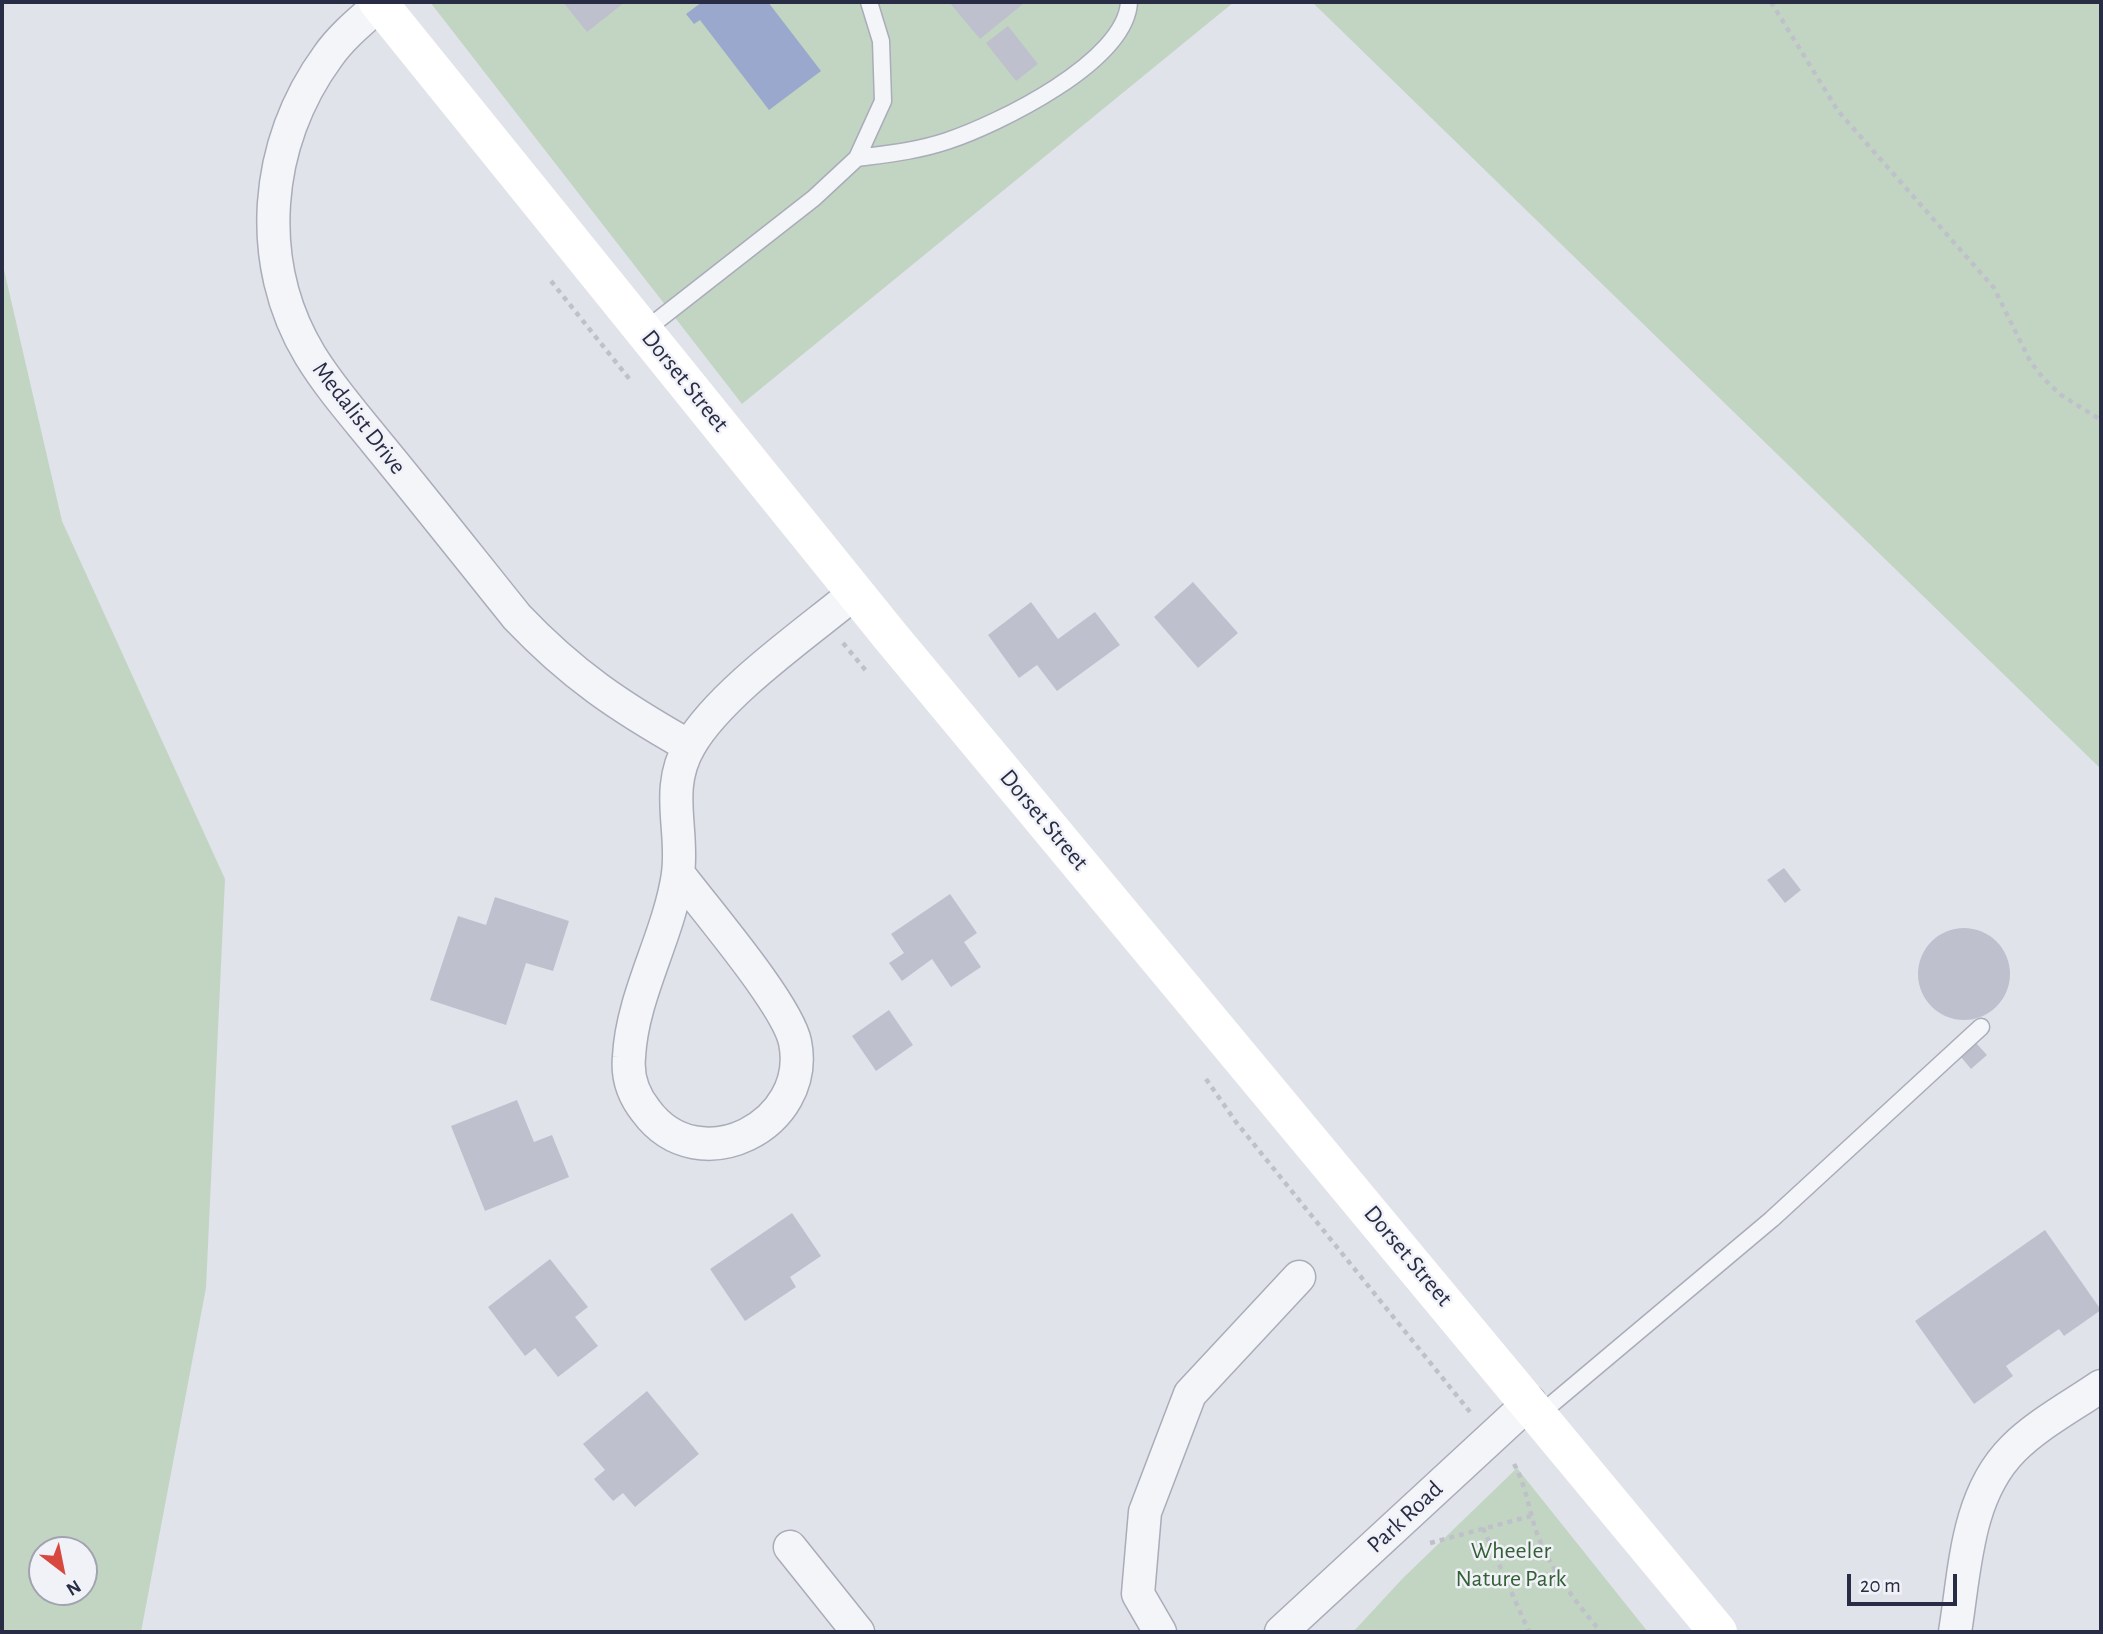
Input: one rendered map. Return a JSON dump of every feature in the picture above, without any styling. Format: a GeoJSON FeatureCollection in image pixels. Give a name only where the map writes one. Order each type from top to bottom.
{"type":"FeatureCollection","features":[{"type":"Feature","properties":{"kind":"street","name":"Dorset Street"},"geometry":{"type":"LineString","coordinates":[[379,3],[891,637],[1535,1408],[1718,1632]]}},
{"type":"Feature","properties":{"kind":"street","name":"Medalist Drive"},"geometry":{"type":"LineString","coordinates":[[379,3],[350,30],[328,56],[290,122],[281,155],[272,230],[276,267],[296,326],[327,379],[517,617],[548,650],[609,699],[689,746]]}},
{"type":"Feature","properties":{"kind":"street"},"geometry":{"type":"LineString","coordinates":[[678,873],[779,1007],[795,1041],[797,1060],[789,1096],[765,1126],[732,1142],[712,1144],[676,1136],[647,1113],[630,1079],[630,1041],[678,873],[674,807],[677,785],[689,746],[722,704],[856,592]]}},
{"type":"Feature","properties":{"kind":"street"},"geometry":{"type":"LineString","coordinates":[[1160,1632],[1138,1594],[1145,1512],[1190,1394],[1299,1277]]}},
{"type":"Feature","properties":{"kind":"street"},"geometry":{"type":"LineString","coordinates":[[1955,1632],[1973,1521],[1994,1474],[2012,1450],[2032,1432],[2101,1386]]}},
{"type":"Feature","properties":{"kind":"street","name":"Park Road"},"geometry":{"type":"LineString","coordinates":[[1281,1632],[1492,1438],[1535,1408]]}},
{"type":"Feature","properties":{"kind":"street"},"geometry":{"type":"LineString","coordinates":[[790,1547],[858,1632]]}},
{"type":"Feature","properties":{"kind":"lane"},"geometry":{"type":"LineString","coordinates":[[644,331],[814,198],[857,158],[883,101],[881,41],[869,2]]}},
{"type":"Feature","properties":{"kind":"lane"},"geometry":{"type":"LineString","coordinates":[[857,158],[915,150],[949,140],[1044,95],[1106,46],[1123,24],[1129,2]]}},
{"type":"Feature","properties":{"kind":"lane"},"geometry":{"type":"LineString","coordinates":[[1535,1408],[1772,1219],[1981,1027]]}},
{"type":"Feature","properties":{"kind":"path"},"geometry":{"type":"LineString","coordinates":[[1771,2],[1838,111],[1994,288],[2030,361],[2043,378],[2061,395],[2101,420]]}},
{"type":"Feature","properties":{"kind":"path"},"geometry":{"type":"LineString","coordinates":[[542,270],[637,388]]}},
{"type":"Feature","properties":{"kind":"path"},"geometry":{"type":"LineString","coordinates":[[826,617],[875,681]]}},
{"type":"Feature","properties":{"kind":"path"},"geometry":{"type":"LineString","coordinates":[[1201,1072],[1236,1122],[1513,1462],[1526,1487],[1531,1516],[1541,1542],[1559,1576],[1601,1632]]}},
{"type":"Feature","properties":{"kind":"path"},"geometry":{"type":"LineString","coordinates":[[1419,1550],[1429,1543],[1531,1516]]}},
{"type":"Feature","properties":{"kind":"path"},"geometry":{"type":"LineString","coordinates":[[1483,1528],[1529,1632]]}},
{"type":"Feature","properties":{"kind":"green space"},"geometry":{"type":"Polygon","coordinates":[[[430,2],[1234,2],[742,404],[430,2]]]}},
{"type":"Feature","properties":{"kind":"green space"},"geometry":{"type":"Polygon","coordinates":[[[1312,2],[2101,2],[2101,769],[1312,2]]]}},
{"type":"Feature","properties":{"kind":"green space"},"geometry":{"type":"Polygon","coordinates":[[[2,261],[62,521],[225,879],[206,1288],[141,1632],[2,1632],[2,261]]]}},
{"type":"Feature","properties":{"kind":"green space","name":"Wheeler Nature Park"},"geometry":{"type":"Polygon","coordinates":[[[1517,1468],[1648,1632],[1353,1632],[1403,1578],[1517,1468]]]}},
{"type":"Feature","properties":{"kind":"water"},"geometry":{"type":"Polygon","coordinates":[[[702,2],[768,2],[821,71],[769,110],[700,20],[694,24],[686,14],[702,2]]]}},
{"type":"Feature","properties":{"kind":"building"},"geometry":{"type":"Polygon","coordinates":[[[563,2],[625,2],[587,32],[563,2]]]}},
{"type":"Feature","properties":{"kind":"building"},"geometry":{"type":"Polygon","coordinates":[[[949,2],[1021,2],[1023,4],[980,39],[949,2]]]}},
{"type":"Feature","properties":{"kind":"building"},"geometry":{"type":"Polygon","coordinates":[[[1008,26],[1038,64],[1016,81],[986,43],[1008,26]]]}},
{"type":"Feature","properties":{"kind":"building"},"geometry":{"type":"Polygon","coordinates":[[[1193,582],[1238,633],[1198,668],[1154,617],[1193,582]]]}},
{"type":"Feature","properties":{"kind":"building"},"geometry":{"type":"Polygon","coordinates":[[[1031,602],[1058,639],[1095,612],[1120,645],[1057,691],[1037,665],[1019,678],[988,635],[1031,602]]]}},
{"type":"Feature","properties":{"kind":"building"},"geometry":{"type":"Polygon","coordinates":[[[1784,868],[1801,890],[1785,903],[1767,880],[1784,868]]]}},
{"type":"Feature","properties":{"kind":"building"},"geometry":{"type":"Polygon","coordinates":[[[950,894],[977,933],[964,942],[981,967],[951,987],[932,959],[902,981],[889,963],[904,953],[891,934],[950,894]]]}},
{"type":"Feature","properties":{"kind":"building"},"geometry":{"type":"Polygon","coordinates":[[[495,897],[569,921],[553,971],[526,963],[506,1025],[430,1000],[458,916],[486,925],[495,897]]]}},
{"type":"Feature","properties":{"kind":"building"},"geometry":{"type":"Polygon","coordinates":[[[1964,928],[1981,932],[1996,942],[2006,957],[2010,974],[2006,991],[1996,1006],[1981,1016],[1964,1020],[1947,1016],[1932,1006],[1922,991],[1918,974],[1922,957],[1932,942],[1947,932],[1964,928]]]}},
{"type":"Feature","properties":{"kind":"building"},"geometry":{"type":"Polygon","coordinates":[[[889,1010],[913,1045],[876,1071],[852,1036],[889,1010]]]}},
{"type":"Feature","properties":{"kind":"building"},"geometry":{"type":"Polygon","coordinates":[[[1976,1043],[1987,1055],[1971,1069],[1961,1057],[1976,1043]]]}},
{"type":"Feature","properties":{"kind":"building"},"geometry":{"type":"Polygon","coordinates":[[[517,1100],[534,1142],[552,1135],[569,1177],[485,1211],[451,1126],[517,1100]]]}},
{"type":"Feature","properties":{"kind":"building"},"geometry":{"type":"Polygon","coordinates":[[[792,1213],[821,1256],[790,1277],[796,1287],[745,1321],[710,1269],[792,1213]]]}},
{"type":"Feature","properties":{"kind":"building"},"geometry":{"type":"Polygon","coordinates":[[[2045,1230],[2101,1310],[2064,1336],[2059,1329],[2006,1366],[2013,1376],[1974,1404],[1915,1321],[2045,1230]]]}},
{"type":"Feature","properties":{"kind":"building"},"geometry":{"type":"Polygon","coordinates":[[[550,1259],[588,1307],[575,1317],[598,1346],[558,1377],[535,1348],[525,1356],[488,1307],[550,1259]]]}},
{"type":"Feature","properties":{"kind":"building"},"geometry":{"type":"Polygon","coordinates":[[[647,1391],[699,1454],[635,1507],[623,1493],[613,1501],[594,1479],[605,1470],[583,1444],[647,1391]]]}}]}
